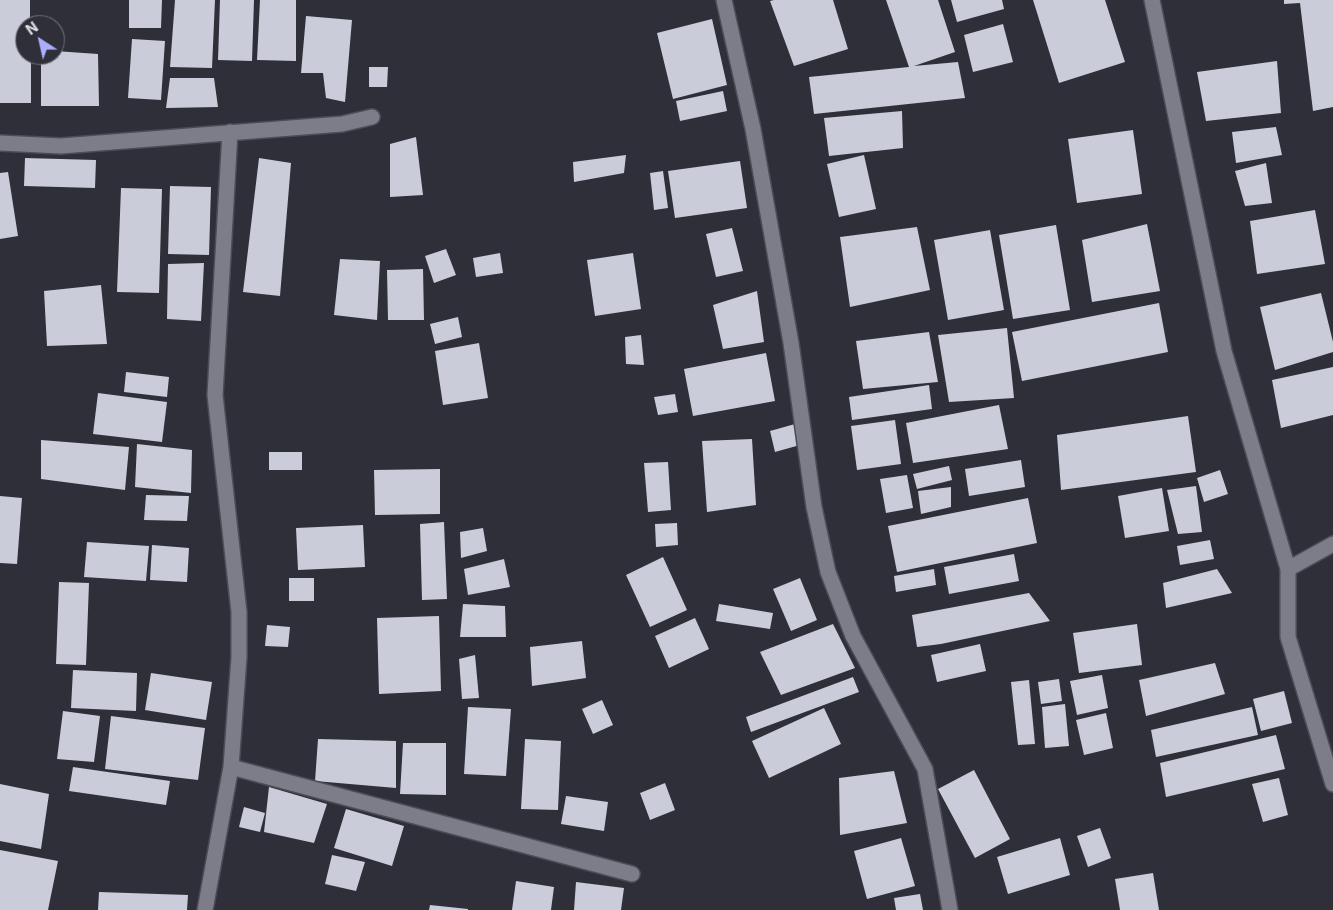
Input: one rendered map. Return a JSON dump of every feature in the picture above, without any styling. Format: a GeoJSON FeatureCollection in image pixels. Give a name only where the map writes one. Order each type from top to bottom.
{"type":"FeatureCollection","features":[{"type":"Feature","properties":{"kind":"street"},"geometry":{"type":"LineString","coordinates":[[724,0],[752,129],[776,255],[791,343],[814,507],[828,572],[853,636],[925,769],[950,910]]}},
{"type":"Feature","properties":{"kind":"street"},"geometry":{"type":"LineString","coordinates":[[1152,0],[1224,351],[1288,569],[1288,637],[1333,784]]}},
{"type":"Feature","properties":{"kind":"street"},"geometry":{"type":"LineString","coordinates":[[0,143],[61,146],[342,124],[372,117]]}},
{"type":"Feature","properties":{"kind":"street"},"geometry":{"type":"LineString","coordinates":[[205,910],[231,767],[239,657],[239,612],[215,395],[230,132]]}},
{"type":"Feature","properties":{"kind":"street"},"geometry":{"type":"LineString","coordinates":[[1288,569],[1333,544]]}},
{"type":"Feature","properties":{"kind":"street"},"geometry":{"type":"LineString","coordinates":[[231,767],[632,874]]}},
{"type":"Feature","properties":{"kind":"building"},"geometry":{"type":"Polygon","coordinates":[[[0,0],[30,0],[30,15],[15,15],[15,65],[31,65],[31,103],[0,103],[0,0]]]}},
{"type":"Feature","properties":{"kind":"building"},"geometry":{"type":"Polygon","coordinates":[[[129,0],[162,0],[161,28],[129,28],[129,0]]]}},
{"type":"Feature","properties":{"kind":"building"},"geometry":{"type":"Polygon","coordinates":[[[175,0],[215,0],[212,68],[170,67],[175,0]]]}},
{"type":"Feature","properties":{"kind":"building"},"geometry":{"type":"Polygon","coordinates":[[[220,0],[254,0],[252,61],[218,60],[220,0]]]}},
{"type":"Feature","properties":{"kind":"building"},"geometry":{"type":"Polygon","coordinates":[[[260,0],[296,0],[296,61],[257,60],[260,0]]]}},
{"type":"Feature","properties":{"kind":"building"},"geometry":{"type":"Polygon","coordinates":[[[833,0],[848,49],[794,66],[770,1],[833,0]]]}},
{"type":"Feature","properties":{"kind":"building"},"geometry":{"type":"Polygon","coordinates":[[[886,0],[938,0],[955,52],[914,66],[958,62],[965,98],[814,114],[809,77],[909,67],[886,0]]]}},
{"type":"Feature","properties":{"kind":"building"},"geometry":{"type":"Polygon","coordinates":[[[951,0],[1002,0],[1004,9],[957,22],[951,0]]]}},
{"type":"Feature","properties":{"kind":"building"},"geometry":{"type":"Polygon","coordinates":[[[1033,0],[1105,0],[1125,62],[1059,83],[1033,0]]]}},
{"type":"Feature","properties":{"kind":"building"},"geometry":{"type":"Polygon","coordinates":[[[1284,0],[1333,0],[1333,107],[1313,111],[1300,3],[1284,4],[1284,0]]]}},
{"type":"Feature","properties":{"kind":"building"},"geometry":{"type":"Polygon","coordinates":[[[306,16],[352,20],[345,102],[326,98],[323,73],[301,73],[306,16]]]}},
{"type":"Feature","properties":{"kind":"building"},"geometry":{"type":"Polygon","coordinates":[[[712,19],[727,85],[673,99],[657,33],[712,19]]]}},
{"type":"Feature","properties":{"kind":"building"},"geometry":{"type":"Polygon","coordinates":[[[1003,24],[1013,62],[973,72],[964,35],[1003,24]]]}},
{"type":"Feature","properties":{"kind":"building"},"geometry":{"type":"Polygon","coordinates":[[[132,39],[165,41],[161,100],[128,98],[132,39]]]}},
{"type":"Feature","properties":{"kind":"building"},"geometry":{"type":"Polygon","coordinates":[[[65,52],[98,54],[99,106],[41,106],[41,65],[65,65],[65,52]]]}},
{"type":"Feature","properties":{"kind":"building"},"geometry":{"type":"Polygon","coordinates":[[[1277,61],[1281,113],[1206,121],[1197,72],[1277,61]]]}},
{"type":"Feature","properties":{"kind":"building"},"geometry":{"type":"Polygon","coordinates":[[[369,67],[388,67],[387,87],[369,87],[369,67]]]}},
{"type":"Feature","properties":{"kind":"building"},"geometry":{"type":"Polygon","coordinates":[[[170,78],[214,78],[218,107],[166,108],[170,78]]]}},
{"type":"Feature","properties":{"kind":"building"},"geometry":{"type":"Polygon","coordinates":[[[723,91],[727,111],[680,121],[676,101],[723,91]]]}},
{"type":"Feature","properties":{"kind":"building"},"geometry":{"type":"Polygon","coordinates":[[[902,111],[903,148],[829,156],[824,118],[902,111]]]}},
{"type":"Feature","properties":{"kind":"building"},"geometry":{"type":"Polygon","coordinates":[[[1276,127],[1282,155],[1236,163],[1232,132],[1276,127]]]}},
{"type":"Feature","properties":{"kind":"building"},"geometry":{"type":"Polygon","coordinates":[[[1133,130],[1142,194],[1077,203],[1068,139],[1133,130]]]}},
{"type":"Feature","properties":{"kind":"building"},"geometry":{"type":"Polygon","coordinates":[[[416,137],[423,195],[390,197],[390,144],[416,137]]]}},
{"type":"Feature","properties":{"kind":"building"},"geometry":{"type":"Polygon","coordinates":[[[626,155],[624,173],[574,182],[573,162],[626,155]]]}},
{"type":"Feature","properties":{"kind":"building"},"geometry":{"type":"Polygon","coordinates":[[[864,155],[876,209],[839,217],[827,164],[864,155]]]}},
{"type":"Feature","properties":{"kind":"building"},"geometry":{"type":"Polygon","coordinates":[[[25,158],[96,160],[95,188],[24,186],[25,158]]]}},
{"type":"Feature","properties":{"kind":"building"},"geometry":{"type":"Polygon","coordinates":[[[259,158],[291,163],[280,296],[243,292],[259,158]]]}},
{"type":"Feature","properties":{"kind":"building"},"geometry":{"type":"Polygon","coordinates":[[[740,161],[747,208],[675,218],[668,171],[740,161]]]}},
{"type":"Feature","properties":{"kind":"building"},"geometry":{"type":"Polygon","coordinates":[[[1266,163],[1272,203],[1245,206],[1235,171],[1266,163]]]}},
{"type":"Feature","properties":{"kind":"building"},"geometry":{"type":"Polygon","coordinates":[[[663,171],[668,208],[654,210],[650,173],[663,171]]]}},
{"type":"Feature","properties":{"kind":"building"},"geometry":{"type":"Polygon","coordinates":[[[8,172],[18,236],[0,239],[0,173],[8,172]]]}},
{"type":"Feature","properties":{"kind":"building"},"geometry":{"type":"Polygon","coordinates":[[[170,186],[211,187],[209,255],[168,254],[170,186]]]}},
{"type":"Feature","properties":{"kind":"building"},"geometry":{"type":"Polygon","coordinates":[[[121,188],[162,189],[159,293],[117,292],[121,188]]]}},
{"type":"Feature","properties":{"kind":"building"},"geometry":{"type":"Polygon","coordinates":[[[1315,210],[1325,264],[1257,274],[1250,221],[1315,210]]]}},
{"type":"Feature","properties":{"kind":"building"},"geometry":{"type":"Polygon","coordinates":[[[1147,224],[1160,291],[1092,302],[1082,240],[1147,224]]]}},
{"type":"Feature","properties":{"kind":"building"},"geometry":{"type":"Polygon","coordinates":[[[1056,225],[1070,310],[1013,319],[999,235],[1056,225]]]}},
{"type":"Feature","properties":{"kind":"building"},"geometry":{"type":"Polygon","coordinates":[[[917,227],[930,290],[850,307],[840,237],[917,227]]]}},
{"type":"Feature","properties":{"kind":"building"},"geometry":{"type":"Polygon","coordinates":[[[732,228],[743,271],[716,277],[706,234],[732,228]]]}},
{"type":"Feature","properties":{"kind":"building"},"geometry":{"type":"Polygon","coordinates":[[[990,230],[1004,310],[948,320],[934,240],[990,230]]]}},
{"type":"Feature","properties":{"kind":"building"},"geometry":{"type":"Polygon","coordinates":[[[446,249],[456,275],[434,283],[425,256],[446,249]]]}},
{"type":"Feature","properties":{"kind":"building"},"geometry":{"type":"Polygon","coordinates":[[[500,253],[503,273],[476,277],[473,258],[500,253]]]}},
{"type":"Feature","properties":{"kind":"building"},"geometry":{"type":"Polygon","coordinates":[[[633,253],[641,309],[595,316],[587,260],[633,253]]]}},
{"type":"Feature","properties":{"kind":"building"},"geometry":{"type":"Polygon","coordinates":[[[340,259],[380,261],[377,320],[334,315],[340,259]]]}},
{"type":"Feature","properties":{"kind":"building"},"geometry":{"type":"Polygon","coordinates":[[[204,263],[201,321],[167,319],[168,264],[204,263]]]}},
{"type":"Feature","properties":{"kind":"building"},"geometry":{"type":"Polygon","coordinates":[[[423,269],[424,320],[388,320],[387,270],[423,269]]]}},
{"type":"Feature","properties":{"kind":"building"},"geometry":{"type":"Polygon","coordinates":[[[101,285],[107,344],[47,346],[44,291],[101,285]]]}},
{"type":"Feature","properties":{"kind":"building"},"geometry":{"type":"Polygon","coordinates":[[[757,291],[764,342],[723,349],[713,305],[757,291]]]}},
{"type":"Feature","properties":{"kind":"building"},"geometry":{"type":"Polygon","coordinates":[[[1321,293],[1333,342],[1333,352],[1275,370],[1260,307],[1321,293]]]}},
{"type":"Feature","properties":{"kind":"building"},"geometry":{"type":"Polygon","coordinates":[[[1159,303],[1168,352],[1022,381],[1012,332],[1159,303]]]}},
{"type":"Feature","properties":{"kind":"building"},"geometry":{"type":"Polygon","coordinates":[[[458,317],[462,337],[435,344],[430,324],[458,317]]]}},
{"type":"Feature","properties":{"kind":"building"},"geometry":{"type":"Polygon","coordinates":[[[1007,328],[1014,398],[949,402],[938,335],[1007,328]]]}},
{"type":"Feature","properties":{"kind":"building"},"geometry":{"type":"Polygon","coordinates":[[[929,332],[938,382],[863,389],[856,341],[929,332]]]}},
{"type":"Feature","properties":{"kind":"building"},"geometry":{"type":"Polygon","coordinates":[[[641,335],[644,365],[626,364],[625,337],[641,335]]]}},
{"type":"Feature","properties":{"kind":"building"},"geometry":{"type":"Polygon","coordinates":[[[479,343],[488,398],[443,405],[435,351],[479,343]]]}},
{"type":"Feature","properties":{"kind":"building"},"geometry":{"type":"Polygon","coordinates":[[[766,353],[775,401],[693,416],[684,369],[766,353]]]}},
{"type":"Feature","properties":{"kind":"building"},"geometry":{"type":"Polygon","coordinates":[[[1333,367],[1333,415],[1281,428],[1272,380],[1333,367]]]}},
{"type":"Feature","properties":{"kind":"building"},"geometry":{"type":"Polygon","coordinates":[[[126,372],[169,377],[167,397],[124,392],[126,372]]]}},
{"type":"Feature","properties":{"kind":"building"},"geometry":{"type":"Polygon","coordinates":[[[929,385],[932,409],[852,420],[849,397],[929,385]]]}},
{"type":"Feature","properties":{"kind":"building"},"geometry":{"type":"Polygon","coordinates":[[[98,393],[167,402],[162,442],[93,434],[98,393]]]}},
{"type":"Feature","properties":{"kind":"building"},"geometry":{"type":"Polygon","coordinates":[[[675,394],[678,412],[658,415],[654,397],[675,394]]]}},
{"type":"Feature","properties":{"kind":"building"},"geometry":{"type":"Polygon","coordinates":[[[999,405],[1008,449],[913,463],[906,423],[999,405]]]}},
{"type":"Feature","properties":{"kind":"building"},"geometry":{"type":"Polygon","coordinates":[[[1188,416],[1196,472],[1061,490],[1057,435],[1188,416]]]}},
{"type":"Feature","properties":{"kind":"building"},"geometry":{"type":"Polygon","coordinates":[[[895,420],[901,464],[857,470],[851,426],[895,420]]]}},
{"type":"Feature","properties":{"kind":"building"},"geometry":{"type":"Polygon","coordinates":[[[795,424],[800,445],[775,452],[770,431],[795,424]]]}},
{"type":"Feature","properties":{"kind":"building"},"geometry":{"type":"Polygon","coordinates":[[[752,439],[756,505],[707,512],[702,441],[752,439]]]}},
{"type":"Feature","properties":{"kind":"building"},"geometry":{"type":"Polygon","coordinates":[[[41,440],[129,447],[125,490],[41,479],[41,440]]]}},
{"type":"Feature","properties":{"kind":"building"},"geometry":{"type":"Polygon","coordinates":[[[137,444],[192,450],[191,493],[135,487],[137,444]]]}},
{"type":"Feature","properties":{"kind":"building"},"geometry":{"type":"Polygon","coordinates":[[[269,452],[302,452],[302,470],[269,470],[269,452]]]}},
{"type":"Feature","properties":{"kind":"building"},"geometry":{"type":"Polygon","coordinates":[[[1021,460],[1025,487],[969,496],[965,469],[1021,460]]]}},
{"type":"Feature","properties":{"kind":"building"},"geometry":{"type":"Polygon","coordinates":[[[668,462],[671,510],[648,512],[644,463],[668,462]]]}},
{"type":"Feature","properties":{"kind":"building"},"geometry":{"type":"Polygon","coordinates":[[[949,466],[952,480],[917,489],[913,474],[949,466]]]}},
{"type":"Feature","properties":{"kind":"building"},"geometry":{"type":"Polygon","coordinates":[[[440,469],[440,514],[375,515],[374,470],[440,469]]]}},
{"type":"Feature","properties":{"kind":"building"},"geometry":{"type":"Polygon","coordinates":[[[1220,470],[1228,494],[1204,502],[1197,478],[1220,470]]]}},
{"type":"Feature","properties":{"kind":"building"},"geometry":{"type":"Polygon","coordinates":[[[907,475],[913,508],[886,513],[880,479],[907,475]]]}},
{"type":"Feature","properties":{"kind":"building"},"geometry":{"type":"Polygon","coordinates":[[[1196,486],[1202,532],[1178,534],[1167,490],[1196,486]]]}},
{"type":"Feature","properties":{"kind":"building"},"geometry":{"type":"Polygon","coordinates":[[[951,487],[951,507],[921,514],[918,491],[951,487]]]}},
{"type":"Feature","properties":{"kind":"building"},"geometry":{"type":"Polygon","coordinates":[[[1162,488],[1169,531],[1125,538],[1118,496],[1162,488]]]}},
{"type":"Feature","properties":{"kind":"building"},"geometry":{"type":"Polygon","coordinates":[[[146,495],[189,496],[187,521],[144,520],[146,495]]]}},
{"type":"Feature","properties":{"kind":"building"},"geometry":{"type":"Polygon","coordinates":[[[0,496],[22,498],[17,564],[0,563],[0,496]]]}},
{"type":"Feature","properties":{"kind":"building"},"geometry":{"type":"Polygon","coordinates":[[[1028,498],[1037,543],[897,572],[888,526],[1028,498]]]}},
{"type":"Feature","properties":{"kind":"building"},"geometry":{"type":"Polygon","coordinates":[[[444,522],[447,599],[422,600],[420,524],[444,522]]]}},
{"type":"Feature","properties":{"kind":"building"},"geometry":{"type":"Polygon","coordinates":[[[677,523],[678,545],[656,547],[655,524],[677,523]]]}},
{"type":"Feature","properties":{"kind":"building"},"geometry":{"type":"Polygon","coordinates":[[[363,525],[365,567],[298,570],[296,528],[363,525]]]}},
{"type":"Feature","properties":{"kind":"building"},"geometry":{"type":"Polygon","coordinates":[[[483,528],[487,551],[461,558],[460,532],[483,528]]]}},
{"type":"Feature","properties":{"kind":"building"},"geometry":{"type":"Polygon","coordinates":[[[1210,540],[1214,559],[1180,565],[1177,546],[1210,540]]]}},
{"type":"Feature","properties":{"kind":"building"},"geometry":{"type":"Polygon","coordinates":[[[87,542],[149,546],[146,581],[84,577],[87,542]]]}},
{"type":"Feature","properties":{"kind":"building"},"geometry":{"type":"Polygon","coordinates":[[[152,545],[189,548],[187,582],[150,580],[152,545]]]}},
{"type":"Feature","properties":{"kind":"building"},"geometry":{"type":"Polygon","coordinates":[[[1014,554],[1019,581],[949,594],[944,567],[1014,554]]]}},
{"type":"Feature","properties":{"kind":"building"},"geometry":{"type":"Polygon","coordinates":[[[663,557],[687,610],[650,627],[626,575],[663,557]]]}},
{"type":"Feature","properties":{"kind":"building"},"geometry":{"type":"Polygon","coordinates":[[[504,559],[510,587],[468,595],[464,569],[504,559]]]}},
{"type":"Feature","properties":{"kind":"building"},"geometry":{"type":"Polygon","coordinates":[[[934,569],[936,585],[896,592],[894,576],[934,569]]]}},
{"type":"Feature","properties":{"kind":"building"},"geometry":{"type":"Polygon","coordinates":[[[1217,569],[1232,593],[1166,608],[1163,583],[1217,569]]]}},
{"type":"Feature","properties":{"kind":"building"},"geometry":{"type":"Polygon","coordinates":[[[289,578],[314,578],[314,601],[289,601],[289,578]]]}},
{"type":"Feature","properties":{"kind":"building"},"geometry":{"type":"Polygon","coordinates":[[[800,578],[817,620],[791,631],[773,589],[800,578]]]}},
{"type":"Feature","properties":{"kind":"building"},"geometry":{"type":"Polygon","coordinates":[[[59,582],[89,583],[86,665],[56,664],[59,582]]]}},
{"type":"Feature","properties":{"kind":"building"},"geometry":{"type":"Polygon","coordinates":[[[1029,593],[1050,621],[941,644],[917,647],[912,615],[1029,593]]]}},
{"type":"Feature","properties":{"kind":"building"},"geometry":{"type":"Polygon","coordinates":[[[463,604],[505,606],[506,637],[460,637],[463,604]]]}},
{"type":"Feature","properties":{"kind":"building"},"geometry":{"type":"Polygon","coordinates":[[[719,604],[773,613],[770,629],[716,621],[719,604]]]}},
{"type":"Feature","properties":{"kind":"building"},"geometry":{"type":"Polygon","coordinates":[[[439,616],[441,691],[379,694],[377,618],[439,616]]]}},
{"type":"Feature","properties":{"kind":"building"},"geometry":{"type":"Polygon","coordinates":[[[695,618],[709,649],[669,668],[655,636],[695,618]]]}},
{"type":"Feature","properties":{"kind":"building"},"geometry":{"type":"Polygon","coordinates":[[[833,624],[855,668],[781,695],[760,652],[833,624]]]}},
{"type":"Feature","properties":{"kind":"building"},"geometry":{"type":"Polygon","coordinates":[[[1137,624],[1142,665],[1079,673],[1073,633],[1137,624]]]}},
{"type":"Feature","properties":{"kind":"building"},"geometry":{"type":"Polygon","coordinates":[[[267,625],[290,627],[288,647],[265,646],[267,625]]]}},
{"type":"Feature","properties":{"kind":"building"},"geometry":{"type":"Polygon","coordinates":[[[582,641],[586,678],[532,686],[530,647],[582,641]]]}},
{"type":"Feature","properties":{"kind":"building"},"geometry":{"type":"Polygon","coordinates":[[[980,644],[986,671],[937,682],[931,655],[980,644]]]}},
{"type":"Feature","properties":{"kind":"building"},"geometry":{"type":"Polygon","coordinates":[[[475,655],[479,698],[462,699],[459,659],[475,655]]]}},
{"type":"Feature","properties":{"kind":"building"},"geometry":{"type":"Polygon","coordinates":[[[1215,663],[1225,694],[1146,716],[1139,680],[1215,663]]]}},
{"type":"Feature","properties":{"kind":"building"},"geometry":{"type":"Polygon","coordinates":[[[73,670],[137,673],[136,711],[71,708],[73,670]]]}},
{"type":"Feature","properties":{"kind":"building"},"geometry":{"type":"Polygon","coordinates":[[[151,673],[212,682],[206,720],[145,710],[151,673]]]}},
{"type":"Feature","properties":{"kind":"building"},"geometry":{"type":"Polygon","coordinates":[[[1102,675],[1108,708],[1077,715],[1070,681],[1102,675]]]}},
{"type":"Feature","properties":{"kind":"building"},"geometry":{"type":"Polygon","coordinates":[[[853,677],[859,692],[751,732],[746,717],[853,677]]]}},
{"type":"Feature","properties":{"kind":"building"},"geometry":{"type":"Polygon","coordinates":[[[1059,679],[1062,701],[1041,704],[1038,682],[1059,679]]]}},
{"type":"Feature","properties":{"kind":"building"},"geometry":{"type":"Polygon","coordinates":[[[1029,680],[1035,744],[1018,745],[1011,682],[1029,680]]]}},
{"type":"Feature","properties":{"kind":"building"},"geometry":{"type":"Polygon","coordinates":[[[1284,691],[1292,723],[1261,731],[1253,699],[1284,691]]]}},
{"type":"Feature","properties":{"kind":"building"},"geometry":{"type":"Polygon","coordinates":[[[602,700],[613,725],[593,734],[582,709],[602,700]]]}},
{"type":"Feature","properties":{"kind":"building"},"geometry":{"type":"Polygon","coordinates":[[[1065,704],[1069,746],[1045,748],[1042,707],[1065,704]]]}},
{"type":"Feature","properties":{"kind":"building"},"geometry":{"type":"Polygon","coordinates":[[[468,707],[511,709],[506,776],[464,774],[468,707]]]}},
{"type":"Feature","properties":{"kind":"building"},"geometry":{"type":"Polygon","coordinates":[[[1252,707],[1258,735],[1156,757],[1151,730],[1252,707]]]}},
{"type":"Feature","properties":{"kind":"building"},"geometry":{"type":"Polygon","coordinates":[[[824,708],[841,744],[769,778],[752,741],[824,708]]]}},
{"type":"Feature","properties":{"kind":"building"},"geometry":{"type":"Polygon","coordinates":[[[63,711],[100,716],[94,762],[57,759],[63,711]]]}},
{"type":"Feature","properties":{"kind":"building"},"geometry":{"type":"Polygon","coordinates":[[[1106,713],[1113,748],[1084,755],[1076,720],[1106,713]]]}},
{"type":"Feature","properties":{"kind":"building"},"geometry":{"type":"Polygon","coordinates":[[[111,716],[205,728],[198,780],[105,769],[111,716]]]}},
{"type":"Feature","properties":{"kind":"building"},"geometry":{"type":"Polygon","coordinates":[[[1276,735],[1285,769],[1166,797],[1160,763],[1276,735]]]}},
{"type":"Feature","properties":{"kind":"building"},"geometry":{"type":"Polygon","coordinates":[[[318,739],[396,741],[396,788],[315,781],[318,739]]]}},
{"type":"Feature","properties":{"kind":"building"},"geometry":{"type":"Polygon","coordinates":[[[525,739],[561,741],[558,810],[521,809],[525,739]]]}},
{"type":"Feature","properties":{"kind":"building"},"geometry":{"type":"Polygon","coordinates":[[[403,743],[446,743],[446,795],[400,794],[403,743]]]}},
{"type":"Feature","properties":{"kind":"building"},"geometry":{"type":"Polygon","coordinates":[[[73,767],[170,781],[166,805],[69,791],[73,767]]]}},
{"type":"Feature","properties":{"kind":"building"},"geometry":{"type":"Polygon","coordinates":[[[974,770],[1010,839],[975,858],[938,789],[974,770]]]}},
{"type":"Feature","properties":{"kind":"building"},"geometry":{"type":"Polygon","coordinates":[[[894,771],[907,823],[840,835],[839,778],[894,771]]]}},
{"type":"Feature","properties":{"kind":"building"},"geometry":{"type":"Polygon","coordinates":[[[1279,778],[1288,815],[1263,822],[1252,784],[1279,778]]]}},
{"type":"Feature","properties":{"kind":"building"},"geometry":{"type":"Polygon","coordinates":[[[665,783],[675,810],[650,820],[640,793],[665,783]]]}},
{"type":"Feature","properties":{"kind":"building"},"geometry":{"type":"Polygon","coordinates":[[[0,784],[49,794],[41,849],[0,841],[0,784]]]}},
{"type":"Feature","properties":{"kind":"building"},"geometry":{"type":"Polygon","coordinates":[[[269,787],[327,804],[314,843],[264,832],[269,787]]]}},
{"type":"Feature","properties":{"kind":"building"},"geometry":{"type":"Polygon","coordinates":[[[566,796],[608,802],[604,831],[561,824],[566,796]]]}},
{"type":"Feature","properties":{"kind":"building"},"geometry":{"type":"Polygon","coordinates":[[[244,807],[265,813],[260,832],[239,827],[244,807]]]}},
{"type":"Feature","properties":{"kind":"building"},"geometry":{"type":"Polygon","coordinates":[[[346,809],[404,826],[392,866],[334,848],[346,809]]]}},
{"type":"Feature","properties":{"kind":"building"},"geometry":{"type":"Polygon","coordinates":[[[1100,828],[1111,858],[1088,867],[1077,836],[1100,828]]]}},
{"type":"Feature","properties":{"kind":"building"},"geometry":{"type":"Polygon","coordinates":[[[901,838],[915,886],[867,899],[854,851],[901,838]]]}},
{"type":"Feature","properties":{"kind":"building"},"geometry":{"type":"Polygon","coordinates":[[[1060,838],[1070,875],[1008,894],[997,857],[1060,838]]]}},
{"type":"Feature","properties":{"kind":"building"},"geometry":{"type":"Polygon","coordinates":[[[0,850],[58,861],[48,910],[0,910],[0,850]]]}},
{"type":"Feature","properties":{"kind":"building"},"geometry":{"type":"Polygon","coordinates":[[[332,855],[365,862],[356,891],[325,884],[332,855]]]}},
{"type":"Feature","properties":{"kind":"building"},"geometry":{"type":"Polygon","coordinates":[[[1153,873],[1159,910],[1120,910],[1115,879],[1153,873]]]}},
{"type":"Feature","properties":{"kind":"building"},"geometry":{"type":"Polygon","coordinates":[[[516,881],[554,887],[551,910],[512,910],[516,881]]]}},
{"type":"Feature","properties":{"kind":"building"},"geometry":{"type":"Polygon","coordinates":[[[576,882],[624,888],[621,910],[574,910],[576,882]]]}},
{"type":"Feature","properties":{"kind":"building"},"geometry":{"type":"Polygon","coordinates":[[[99,892],[188,895],[187,910],[98,910],[99,892]]]}},
{"type":"Feature","properties":{"kind":"building"},"geometry":{"type":"Polygon","coordinates":[[[920,894],[923,910],[896,910],[894,898],[920,894]]]}},
{"type":"Feature","properties":{"kind":"building"},"geometry":{"type":"Polygon","coordinates":[[[430,905],[468,909],[468,910],[429,910],[430,905]]]}}]}
